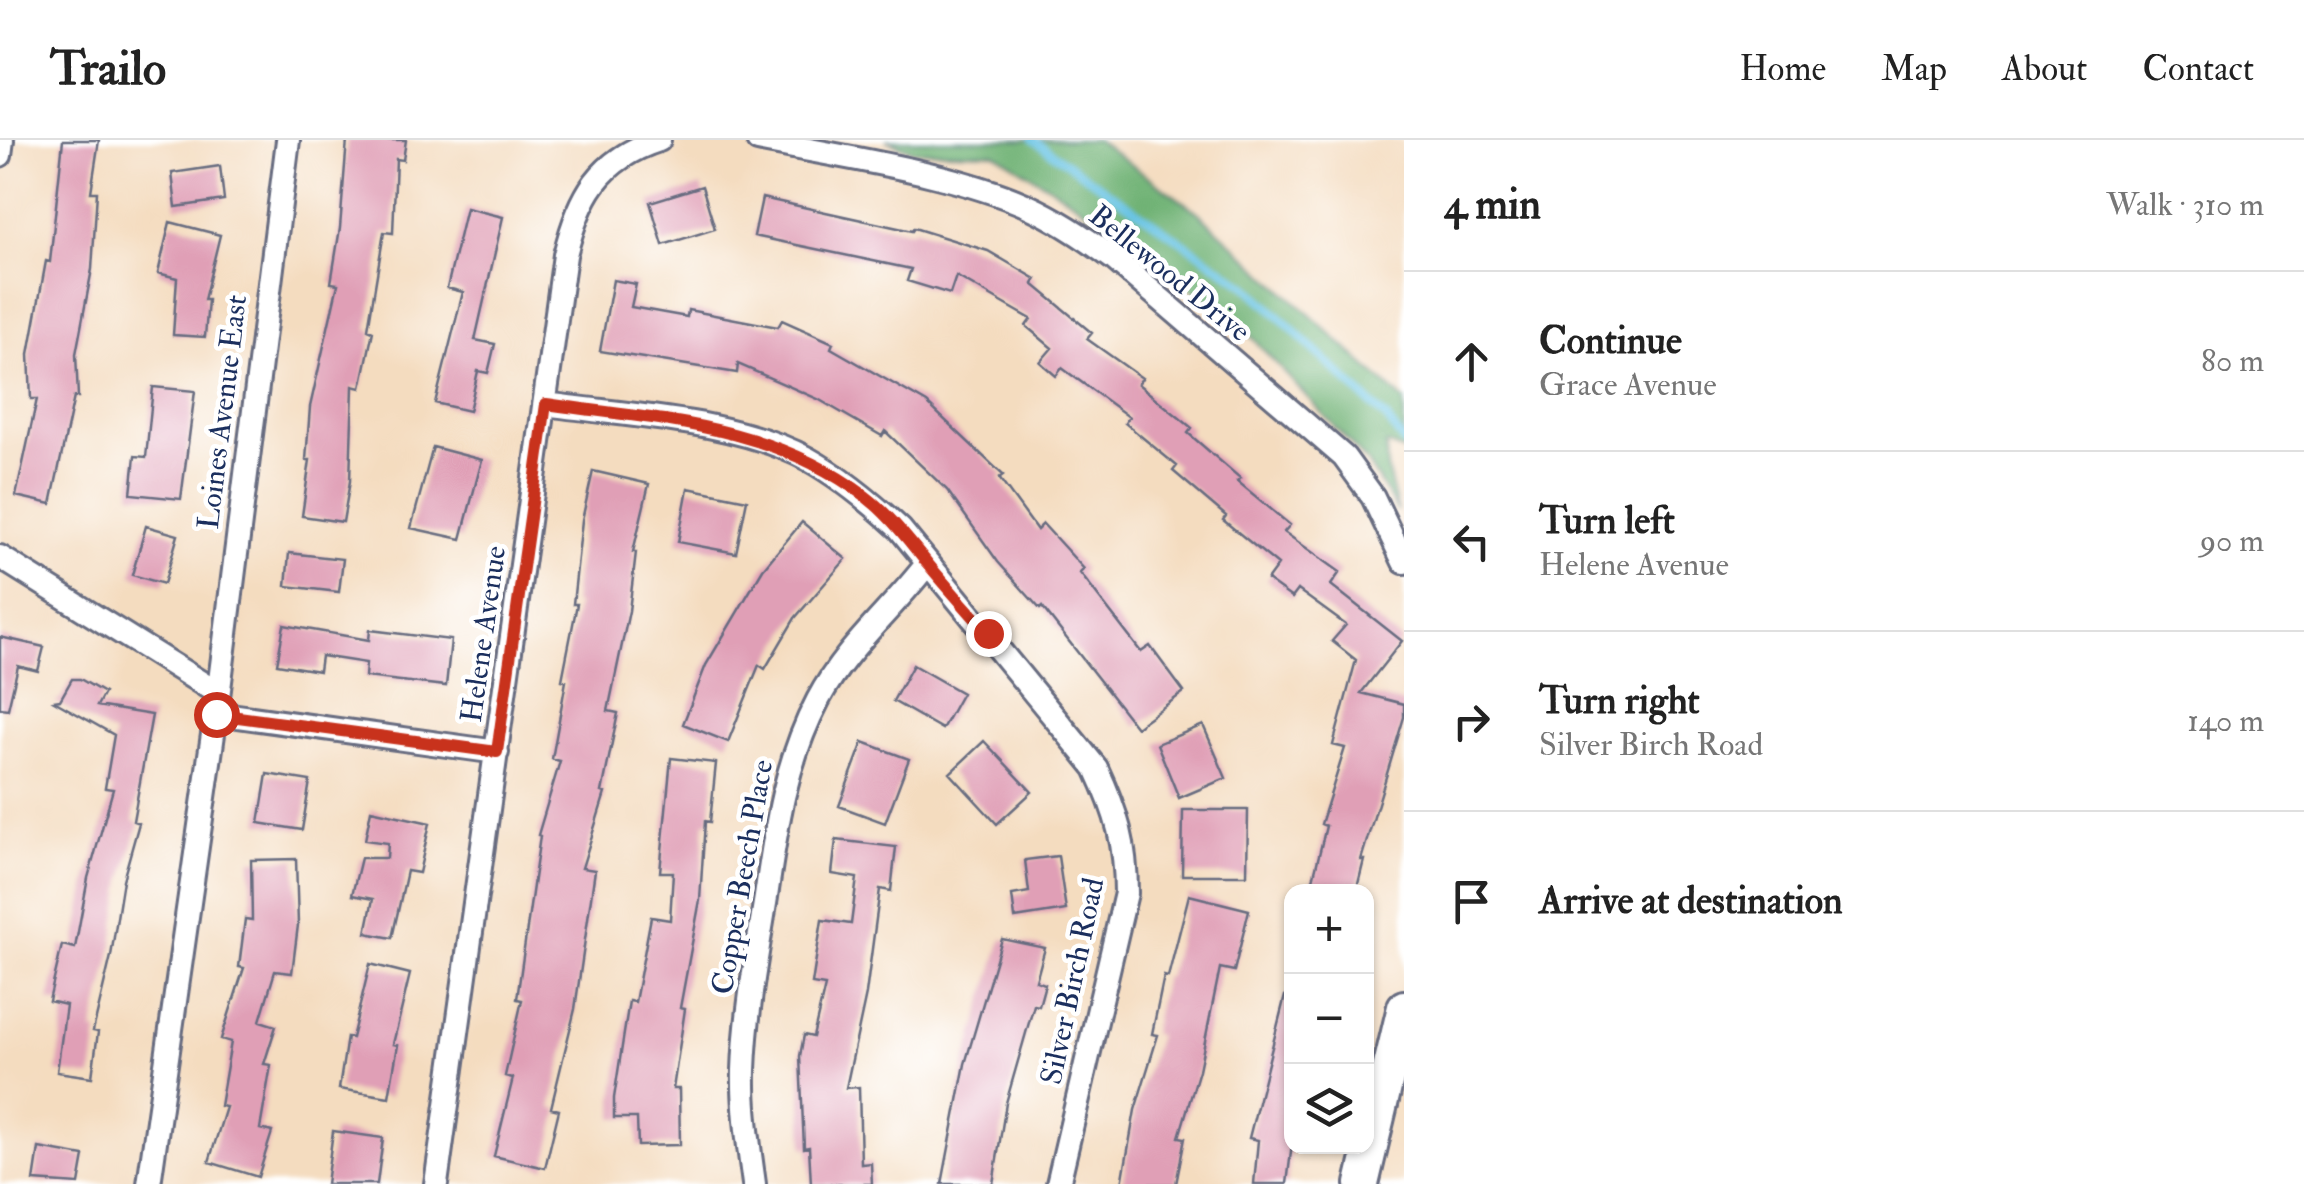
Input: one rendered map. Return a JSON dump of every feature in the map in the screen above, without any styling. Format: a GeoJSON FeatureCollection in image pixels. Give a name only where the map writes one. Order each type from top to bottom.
{"type":"FeatureCollection","features":[{"type":"Feature","properties":{"kind":"street"},"geometry":{"type":"LineString","coordinates":[[0,155],[2,140]]}},
{"type":"Feature","properties":{"kind":"street","name":"Loines Avenue East"},"geometry":{"type":"LineString","coordinates":[[149,1184],[288,140]]}},
{"type":"Feature","properties":{"kind":"street","name":"Helene Avenue"},"geometry":{"type":"LineString","coordinates":[[436,1184],[565,254],[575,213],[594,182],[636,148],[659,140]]}},
{"type":"Feature","properties":{"kind":"street","name":"Bellewood Drive"},"geometry":{"type":"LineString","coordinates":[[758,140],[1002,195],[1076,232],[1114,259],[1344,457],[1373,497],[1404,562]]}},
{"type":"Feature","properties":{"kind":"street","name":"Silver Birch Road"},"geometry":{"type":"LineString","coordinates":[[546,404],[720,429],[779,446],[808,459],[866,497],[900,529],[1096,768],[1114,805],[1126,850],[1126,894],[1058,1184]]}},
{"type":"Feature","properties":{"kind":"street"},"geometry":{"type":"LineString","coordinates":[[0,557],[216,703],[497,752]]}},
{"type":"Feature","properties":{"kind":"street","name":"Copper Beech Place"},"geometry":{"type":"LineString","coordinates":[[754,1184],[744,1072],[749,1010],[780,800],[796,746],[820,696],[862,636],[903,596],[928,564]]}},
{"type":"Feature","properties":{"kind":"street"},"geometry":{"type":"LineString","coordinates":[[1364,1184],[1404,1007]]}},
{"type":"Feature","properties":{"kind":"green space"},"geometry":{"type":"Polygon","coordinates":[[[886,140],[1097,140],[1199,213],[1404,401],[1404,451],[1386,444],[1387,467],[1398,512],[1367,462],[1232,316],[1148,261],[1076,203],[995,153],[913,151],[886,140]]]}},
{"type":"Feature","properties":{"kind":"building"},"geometry":{"type":"Polygon","coordinates":[[[63,140],[99,140],[91,192],[97,192],[92,269],[76,354],[78,397],[74,397],[51,504],[16,496],[37,399],[31,399],[29,354],[46,261],[50,262],[63,140]]]}},
{"type":"Feature","properties":{"kind":"building"},"geometry":{"type":"Polygon","coordinates":[[[347,140],[406,140],[403,160],[396,159],[393,233],[384,232],[368,329],[373,331],[361,388],[353,386],[350,481],[343,522],[302,516],[310,460],[306,460],[310,407],[338,284],[331,283],[347,140]]]}},
{"type":"Feature","properties":{"kind":"building"},"geometry":{"type":"Polygon","coordinates":[[[220,166],[224,200],[176,207],[172,173],[220,166]]]}},
{"type":"Feature","properties":{"kind":"building"},"geometry":{"type":"Polygon","coordinates":[[[702,186],[715,229],[663,245],[650,202],[702,186]]]}},
{"type":"Feature","properties":{"kind":"building"},"geometry":{"type":"Polygon","coordinates":[[[762,198],[912,231],[914,228],[988,251],[1036,279],[1033,284],[1092,333],[1087,339],[1142,378],[1138,384],[1192,428],[1188,433],[1290,525],[1284,532],[1340,572],[1331,585],[1402,641],[1361,693],[1404,704],[1404,717],[1361,860],[1358,884],[1312,884],[1326,826],[1321,824],[1345,748],[1333,745],[1356,660],[1332,641],[1346,625],[1298,590],[1292,598],[1267,580],[1278,565],[1223,520],[1226,516],[1173,471],[1177,466],[1125,423],[1129,417],[1062,368],[1056,376],[1040,362],[1052,348],[1026,326],[1031,319],[956,276],[950,294],[907,281],[911,269],[754,236],[762,198]]]}},
{"type":"Feature","properties":{"kind":"building"},"geometry":{"type":"Polygon","coordinates":[[[466,208],[503,217],[475,340],[495,344],[488,373],[478,371],[469,411],[435,403],[463,292],[447,288],[466,208]]]}},
{"type":"Feature","properties":{"kind":"building"},"geometry":{"type":"Polygon","coordinates":[[[170,222],[220,235],[204,300],[208,300],[205,337],[173,335],[177,278],[158,273],[170,222]]]}},
{"type":"Feature","properties":{"kind":"building"},"geometry":{"type":"Polygon","coordinates":[[[613,280],[636,284],[631,307],[687,317],[688,310],[778,327],[782,320],[833,343],[831,348],[927,403],[1003,475],[999,478],[1037,530],[1043,524],[1084,569],[1080,573],[1141,652],[1150,646],[1184,692],[1136,727],[1042,607],[998,562],[947,490],[885,431],[882,436],[818,399],[738,364],[737,373],[600,351],[613,280]]]}},
{"type":"Feature","properties":{"kind":"building"},"geometry":{"type":"Polygon","coordinates":[[[153,387],[195,391],[181,499],[131,494],[135,456],[146,457],[153,387]]]}},
{"type":"Feature","properties":{"kind":"building"},"geometry":{"type":"Polygon","coordinates":[[[433,447],[482,460],[461,539],[411,528],[433,447]]]}},
{"type":"Feature","properties":{"kind":"building"},"geometry":{"type":"Polygon","coordinates":[[[593,471],[649,484],[633,552],[629,611],[608,711],[618,713],[602,792],[605,793],[582,868],[595,870],[575,1009],[551,1108],[559,1110],[545,1168],[494,1156],[513,1078],[505,1076],[522,1000],[517,999],[538,835],[560,761],[552,759],[577,604],[573,604],[582,520],[593,471]]]}},
{"type":"Feature","properties":{"kind":"building"},"geometry":{"type":"Polygon","coordinates":[[[688,488],[747,500],[736,553],[678,542],[688,488]]]}},
{"type":"Feature","properties":{"kind":"building"},"geometry":{"type":"Polygon","coordinates":[[[802,522],[846,559],[795,618],[765,669],[759,665],[728,742],[683,724],[706,665],[763,569],[802,522]]]}},
{"type":"Feature","properties":{"kind":"building"},"geometry":{"type":"Polygon","coordinates":[[[146,526],[178,535],[164,584],[132,575],[146,526]]]}},
{"type":"Feature","properties":{"kind":"building"},"geometry":{"type":"Polygon","coordinates":[[[289,553],[343,559],[339,592],[286,586],[289,553]]]}},
{"type":"Feature","properties":{"kind":"building"},"geometry":{"type":"Polygon","coordinates":[[[284,625],[369,640],[370,630],[451,640],[446,686],[365,677],[366,663],[321,656],[319,671],[277,664],[284,625]]]}},
{"type":"Feature","properties":{"kind":"building"},"geometry":{"type":"Polygon","coordinates":[[[0,637],[44,647],[38,671],[18,666],[8,709],[0,708],[0,637]]]}},
{"type":"Feature","properties":{"kind":"building"},"geometry":{"type":"Polygon","coordinates":[[[913,665],[962,693],[942,729],[893,701],[913,665]]]}},
{"type":"Feature","properties":{"kind":"building"},"geometry":{"type":"Polygon","coordinates":[[[72,679],[80,679],[104,693],[97,706],[152,715],[133,821],[139,823],[123,880],[111,956],[93,1031],[98,1032],[92,1077],[57,1072],[66,1005],[49,1001],[62,945],[75,948],[88,878],[113,789],[105,788],[114,735],[54,701],[60,700],[72,679]]]}},
{"type":"Feature","properties":{"kind":"building"},"geometry":{"type":"Polygon","coordinates":[[[1203,725],[1226,778],[1179,798],[1157,744],[1203,725]]]}},
{"type":"Feature","properties":{"kind":"building"},"geometry":{"type":"Polygon","coordinates":[[[984,741],[1032,792],[997,824],[950,773],[984,741]]]}},
{"type":"Feature","properties":{"kind":"building"},"geometry":{"type":"Polygon","coordinates":[[[863,742],[909,759],[885,823],[839,806],[863,742]]]}},
{"type":"Feature","properties":{"kind":"building"},"geometry":{"type":"Polygon","coordinates":[[[671,758],[716,763],[710,822],[705,821],[700,900],[680,1008],[685,1009],[673,1089],[679,1089],[680,1145],[638,1146],[637,1118],[614,1118],[614,1098],[629,1001],[635,1002],[651,917],[670,920],[673,872],[660,872],[671,758]]]}},
{"type":"Feature","properties":{"kind":"building"},"geometry":{"type":"Polygon","coordinates":[[[267,774],[310,781],[302,830],[259,823],[267,774]]]}},
{"type":"Feature","properties":{"kind":"building"},"geometry":{"type":"Polygon","coordinates":[[[371,810],[430,823],[419,873],[407,871],[392,938],[366,933],[373,899],[352,895],[361,858],[387,858],[388,843],[365,840],[371,810]]]}},
{"type":"Feature","properties":{"kind":"building"},"geometry":{"type":"Polygon","coordinates":[[[1183,810],[1248,810],[1247,875],[1182,875],[1183,810]]]}},
{"type":"Feature","properties":{"kind":"building"},"geometry":{"type":"Polygon","coordinates":[[[836,840],[896,847],[891,891],[880,889],[866,994],[846,1088],[859,1087],[861,1164],[871,1163],[872,1184],[811,1184],[809,1147],[804,1148],[800,1056],[804,1035],[813,1037],[825,986],[812,984],[822,920],[851,924],[857,878],[832,874],[836,840]]]}},
{"type":"Feature","properties":{"kind":"building"},"geometry":{"type":"Polygon","coordinates":[[[1058,856],[1066,910],[1015,918],[1012,895],[1029,892],[1025,860],[1058,856]]]}},
{"type":"Feature","properties":{"kind":"building"},"geometry":{"type":"Polygon","coordinates":[[[296,859],[298,925],[292,973],[275,971],[260,1021],[276,1026],[264,1064],[271,1065],[260,1129],[272,1132],[258,1177],[209,1162],[226,1107],[220,1106],[231,1042],[221,1039],[244,968],[239,967],[245,919],[252,920],[251,860],[296,859]]]}},
{"type":"Feature","properties":{"kind":"building"},"geometry":{"type":"Polygon","coordinates":[[[1189,895],[1249,910],[1234,971],[1220,968],[1199,1070],[1179,1137],[1185,1138],[1176,1184],[1122,1184],[1135,1110],[1158,1035],[1152,1034],[1164,976],[1168,977],[1189,895]]]}},
{"type":"Feature","properties":{"kind":"building"},"geometry":{"type":"Polygon","coordinates":[[[1002,939],[1045,948],[1036,981],[1045,984],[1039,1006],[1034,1005],[1006,1103],[993,1184],[942,1184],[965,1064],[1002,939]]]}},
{"type":"Feature","properties":{"kind":"building"},"geometry":{"type":"Polygon","coordinates":[[[370,964],[410,974],[393,1044],[398,1045],[389,1097],[339,1089],[347,1037],[352,1038],[370,964]]]}},
{"type":"Feature","properties":{"kind":"building"},"geometry":{"type":"Polygon","coordinates":[[[1284,1000],[1284,1154],[1291,1154],[1287,1184],[1254,1184],[1258,1140],[1249,1138],[1284,1000]]]}},
{"type":"Feature","properties":{"kind":"building"},"geometry":{"type":"Polygon","coordinates":[[[333,1131],[383,1138],[377,1184],[326,1184],[333,1131]]]}},
{"type":"Feature","properties":{"kind":"building"},"geometry":{"type":"Polygon","coordinates":[[[39,1148],[84,1156],[79,1184],[34,1181],[39,1148]]]}},
{"type":"Feature","properties":{"kind":"waterway"},"geometry":{"type":"LineString","coordinates":[[1033,140],[1247,286],[1387,419],[1404,443]]}},
{"type":"Feature","properties":{"kind":"route"},"geometry":{"type":"LineString","coordinates":[[216,714],[497,752],[546,404],[720,429],[808,459],[866,497],[900,529],[988,633]]}}]}
